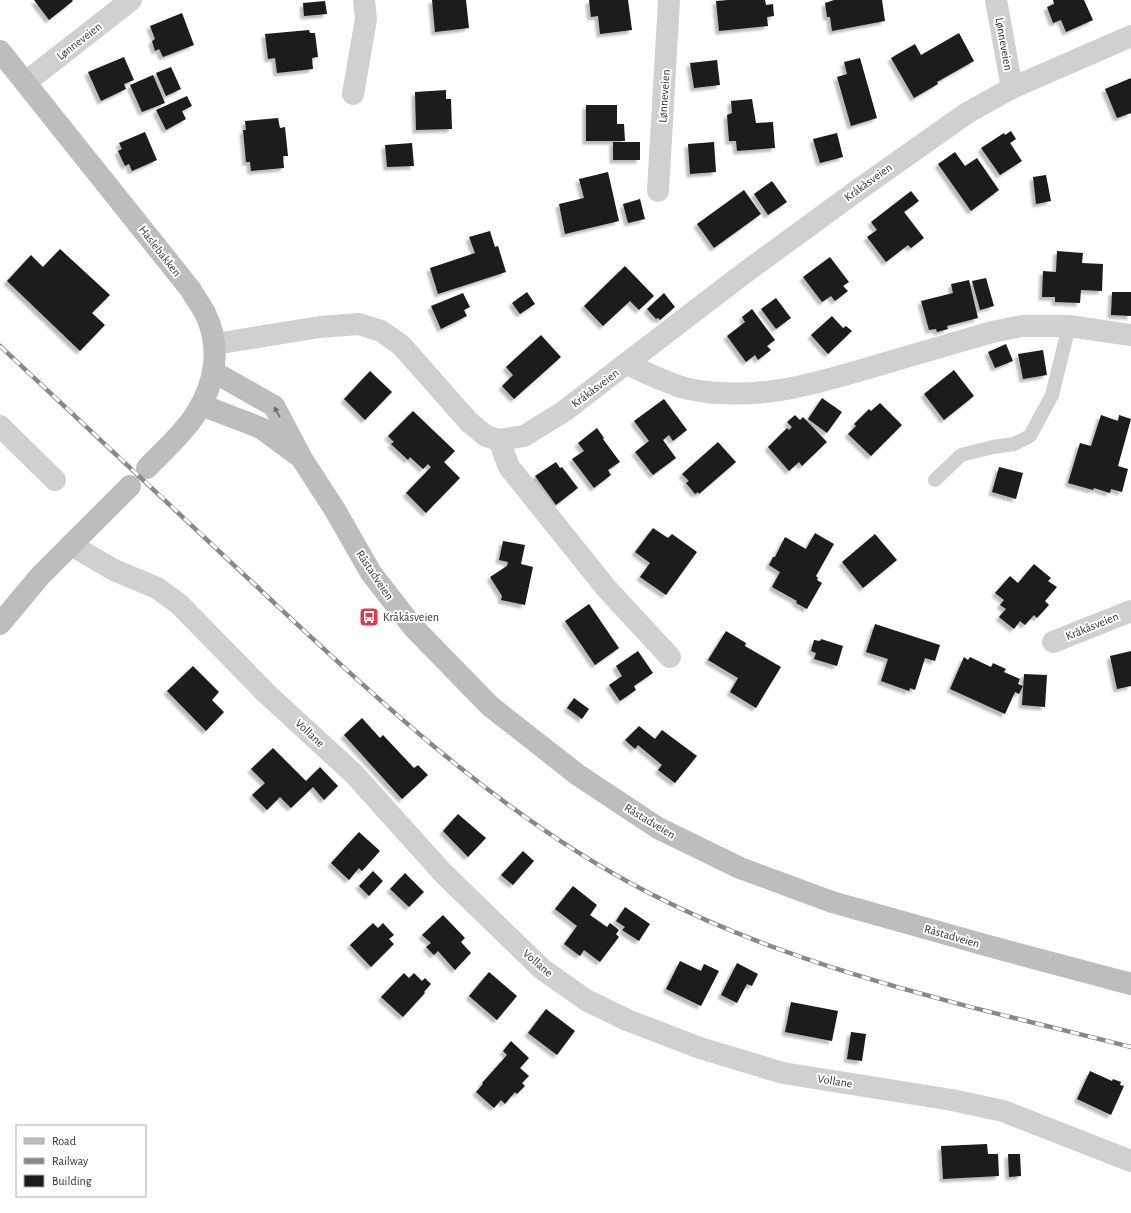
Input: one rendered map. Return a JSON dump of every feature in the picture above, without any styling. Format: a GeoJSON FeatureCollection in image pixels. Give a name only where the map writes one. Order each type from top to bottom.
{"type":"FeatureCollection","features":[{"type":"Feature","properties":{"kind":"main road","name":"Haslebakken"},"geometry":{"type":"LineString","coordinates":[[0,51],[190,290],[206,314],[215,344],[214,372],[201,405],[194,417],[148,468]]}},
{"type":"Feature","properties":{"kind":"main road","name":"Råstadveien"},"geometry":{"type":"LineString","coordinates":[[214,372],[274,406],[302,459],[335,510],[371,573],[413,627],[490,706],[578,775],[658,828],[740,868],[832,902],[1131,984]]}},
{"type":"Feature","properties":{"kind":"main road","name":"Råstadveien"},"geometry":{"type":"LineString","coordinates":[[201,405],[261,428],[302,459]]}},
{"type":"Feature","properties":{"kind":"main road"},"geometry":{"type":"LineString","coordinates":[[0,624],[40,576],[130,486]]}},
{"type":"Feature","properties":{"kind":"street","name":"Lønneveien"},"geometry":{"type":"LineString","coordinates":[[26,82],[131,0]]}},
{"type":"Feature","properties":{"kind":"street"},"geometry":{"type":"LineString","coordinates":[[352,94],[366,18],[364,0]]}},
{"type":"Feature","properties":{"kind":"street","name":"Lønneveien"},"geometry":{"type":"LineString","coordinates":[[658,191],[669,0]]}},
{"type":"Feature","properties":{"kind":"street","name":"Lønneveien"},"geometry":{"type":"LineString","coordinates":[[996,0],[1012,88]]}},
{"type":"Feature","properties":{"kind":"street","name":"Kråkåsveien"},"geometry":{"type":"LineString","coordinates":[[499,440],[524,436],[563,412],[743,274],[966,113],[1012,88],[1131,36]]}},
{"type":"Feature","properties":{"kind":"street"},"geometry":{"type":"LineString","coordinates":[[215,344],[320,327],[359,324],[381,331],[401,345],[469,422],[486,436],[499,440],[509,467],[607,589],[670,657]]}},
{"type":"Feature","properties":{"kind":"street","name":"Kråkåsveien"},"geometry":{"type":"LineString","coordinates":[[627,364],[689,389],[740,394],[772,392],[810,386],[992,332],[1022,326],[1069,326],[1131,335]]}},
{"type":"Feature","properties":{"kind":"street"},"geometry":{"type":"LineString","coordinates":[[0,426],[55,480]]}},
{"type":"Feature","properties":{"kind":"street","name":"Vollane"},"geometry":{"type":"LineString","coordinates":[[71,545],[114,570],[157,588],[179,604],[267,694],[354,774],[443,873],[542,969],[586,1000],[627,1020],[722,1055],[784,1073],[952,1100],[1003,1111],[1131,1161]]}},
{"type":"Feature","properties":{"kind":"street","name":"Kråkåsveien"},"geometry":{"type":"LineString","coordinates":[[1053,642],[1131,611]]}},
{"type":"Feature","properties":{"kind":"lane"},"geometry":{"type":"LineString","coordinates":[[935,480],[961,455],[993,446],[1014,444],[1030,436],[1052,395],[1069,326]]}},
{"type":"Feature","properties":{"kind":"building"},"geometry":{"type":"Polygon","coordinates":[[[34,0],[72,0],[73,1],[49,20],[34,0]]]}},
{"type":"Feature","properties":{"kind":"building"},"geometry":{"type":"Polygon","coordinates":[[[432,0],[466,0],[469,28],[435,32],[432,0]]]}},
{"type":"Feature","properties":{"kind":"building"},"geometry":{"type":"Polygon","coordinates":[[[589,0],[628,0],[632,30],[600,34],[598,16],[591,17],[589,0]]]}},
{"type":"Feature","properties":{"kind":"building"},"geometry":{"type":"Polygon","coordinates":[[[765,0],[766,5],[773,4],[774,16],[767,17],[768,26],[719,31],[716,1],[765,0]]]}},
{"type":"Feature","properties":{"kind":"building"},"geometry":{"type":"Polygon","coordinates":[[[834,0],[882,0],[885,21],[832,31],[830,17],[827,17],[825,3],[834,0]]]}},
{"type":"Feature","properties":{"kind":"building"},"geometry":{"type":"Polygon","coordinates":[[[1053,0],[1084,0],[1093,20],[1066,32],[1061,20],[1053,23],[1047,7],[1054,4],[1053,0]]]}},
{"type":"Feature","properties":{"kind":"building"},"geometry":{"type":"Polygon","coordinates":[[[325,1],[327,14],[304,16],[303,3],[325,1]]]}},
{"type":"Feature","properties":{"kind":"building"},"geometry":{"type":"Polygon","coordinates":[[[182,13],[194,45],[163,57],[159,49],[155,51],[152,41],[155,39],[150,26],[182,13]]]}},
{"type":"Feature","properties":{"kind":"building"},"geometry":{"type":"Polygon","coordinates":[[[309,30],[310,33],[315,33],[318,57],[312,58],[313,69],[277,73],[275,58],[268,59],[265,34],[309,30]]]}},
{"type":"Feature","properties":{"kind":"building"},"geometry":{"type":"Polygon","coordinates":[[[959,33],[974,61],[937,82],[938,84],[914,98],[891,58],[915,44],[921,55],[959,33]]]}},
{"type":"Feature","properties":{"kind":"building"},"geometry":{"type":"Polygon","coordinates":[[[124,57],[134,80],[124,84],[126,89],[101,101],[88,72],[124,57]]]}},
{"type":"Feature","properties":{"kind":"building"},"geometry":{"type":"Polygon","coordinates":[[[860,58],[877,118],[851,126],[837,77],[847,74],[844,62],[860,58]]]}},
{"type":"Feature","properties":{"kind":"building"},"geometry":{"type":"Polygon","coordinates":[[[717,60],[720,85],[694,88],[690,63],[717,60]]]}},
{"type":"Feature","properties":{"kind":"building"},"geometry":{"type":"Polygon","coordinates":[[[171,67],[181,89],[166,96],[156,73],[171,67]]]}},
{"type":"Feature","properties":{"kind":"building"},"geometry":{"type":"Polygon","coordinates":[[[153,75],[165,103],[142,112],[130,85],[153,75]]]}},
{"type":"Feature","properties":{"kind":"building"},"geometry":{"type":"Polygon","coordinates":[[[1131,78],[1131,113],[1117,118],[1105,89],[1131,78]]]}},
{"type":"Feature","properties":{"kind":"building"},"geometry":{"type":"Polygon","coordinates":[[[446,90],[446,99],[451,99],[452,129],[416,130],[415,92],[446,90]]]}},
{"type":"Feature","properties":{"kind":"building"},"geometry":{"type":"Polygon","coordinates":[[[187,96],[192,106],[182,111],[186,119],[166,130],[156,110],[187,96]]]}},
{"type":"Feature","properties":{"kind":"building"},"geometry":{"type":"Polygon","coordinates":[[[752,99],[756,123],[773,122],[775,148],[737,151],[736,141],[729,141],[727,115],[732,113],[731,101],[752,99]]]}},
{"type":"Feature","properties":{"kind":"building"},"geometry":{"type":"Polygon","coordinates":[[[586,105],[617,105],[617,124],[624,124],[625,141],[586,141],[586,105]]]}},
{"type":"Feature","properties":{"kind":"building"},"geometry":{"type":"Polygon","coordinates":[[[278,118],[280,128],[285,127],[288,156],[283,156],[284,168],[251,171],[250,162],[246,162],[243,130],[246,130],[245,121],[278,118]]]}},
{"type":"Feature","properties":{"kind":"building"},"geometry":{"type":"Polygon","coordinates":[[[1011,131],[1016,139],[1010,143],[1022,161],[1000,175],[981,148],[1004,133],[1005,135],[1011,131]]]}},
{"type":"Feature","properties":{"kind":"building"},"geometry":{"type":"Polygon","coordinates":[[[145,132],[157,160],[132,171],[129,164],[125,166],[118,151],[122,149],[119,143],[145,132]]]}},
{"type":"Feature","properties":{"kind":"building"},"geometry":{"type":"Polygon","coordinates":[[[837,133],[843,157],[820,163],[813,139],[837,133]]]}},
{"type":"Feature","properties":{"kind":"building"},"geometry":{"type":"Polygon","coordinates":[[[613,142],[640,142],[640,160],[613,160],[613,142]]]}},
{"type":"Feature","properties":{"kind":"building"},"geometry":{"type":"Polygon","coordinates":[[[714,142],[716,172],[690,174],[688,144],[714,142]]]}},
{"type":"Feature","properties":{"kind":"building"},"geometry":{"type":"Polygon","coordinates":[[[412,143],[414,166],[387,167],[385,145],[412,143]]]}},
{"type":"Feature","properties":{"kind":"building"},"geometry":{"type":"Polygon","coordinates":[[[955,152],[965,166],[977,158],[999,190],[971,211],[938,164],[955,152]]]}},
{"type":"Feature","properties":{"kind":"building"},"geometry":{"type":"Polygon","coordinates":[[[608,172],[619,221],[565,234],[559,204],[584,198],[579,179],[608,172]]]}},
{"type":"Feature","properties":{"kind":"building"},"geometry":{"type":"Polygon","coordinates":[[[1046,175],[1051,201],[1036,204],[1033,177],[1046,175]]]}},
{"type":"Feature","properties":{"kind":"building"},"geometry":{"type":"Polygon","coordinates":[[[772,181],[787,202],[768,215],[754,194],[772,181]]]}},
{"type":"Feature","properties":{"kind":"building"},"geometry":{"type":"Polygon","coordinates":[[[744,190],[761,214],[714,248],[697,224],[744,190]]]}},
{"type":"Feature","properties":{"kind":"building"},"geometry":{"type":"Polygon","coordinates":[[[911,191],[919,201],[904,212],[924,238],[911,248],[908,245],[886,262],[867,237],[877,230],[871,222],[911,191]]]}},
{"type":"Feature","properties":{"kind":"building"},"geometry":{"type":"Polygon","coordinates":[[[640,199],[645,219],[628,223],[623,204],[640,199]]]}},
{"type":"Feature","properties":{"kind":"building"},"geometry":{"type":"Polygon","coordinates":[[[490,231],[495,247],[498,246],[506,272],[438,294],[430,268],[475,253],[469,237],[490,231]]]}},
{"type":"Feature","properties":{"kind":"building"},"geometry":{"type":"Polygon","coordinates":[[[60,249],[110,295],[92,313],[105,325],[80,351],[7,281],[31,255],[43,267],[60,249]]]}},
{"type":"Feature","properties":{"kind":"building"},"geometry":{"type":"Polygon","coordinates":[[[1057,251],[1083,253],[1082,263],[1103,264],[1102,291],[1081,290],[1080,303],[1055,302],[1055,297],[1042,297],[1043,271],[1056,272],[1057,251]]]}},
{"type":"Feature","properties":{"kind":"building"},"geometry":{"type":"Polygon","coordinates":[[[830,257],[849,282],[843,286],[848,291],[835,301],[831,296],[822,302],[803,277],[830,257]]]}},
{"type":"Feature","properties":{"kind":"building"},"geometry":{"type":"Polygon","coordinates":[[[625,266],[654,296],[639,310],[630,301],[603,326],[584,306],[625,266]]]}},
{"type":"Feature","properties":{"kind":"building"},"geometry":{"type":"Polygon","coordinates":[[[986,278],[994,306],[980,310],[972,281],[986,278]]]}},
{"type":"Feature","properties":{"kind":"building"},"geometry":{"type":"Polygon","coordinates":[[[969,280],[978,318],[947,326],[948,329],[937,332],[936,329],[929,330],[921,301],[953,293],[951,284],[969,280]]]}},
{"type":"Feature","properties":{"kind":"building"},"geometry":{"type":"Polygon","coordinates":[[[527,292],[535,304],[520,314],[512,303],[527,292]]]}},
{"type":"Feature","properties":{"kind":"building"},"geometry":{"type":"Polygon","coordinates":[[[1112,292],[1131,292],[1131,316],[1111,315],[1112,292]]]}},
{"type":"Feature","properties":{"kind":"building"},"geometry":{"type":"Polygon","coordinates":[[[463,293],[470,307],[464,310],[467,316],[441,329],[431,306],[463,293]]]}},
{"type":"Feature","properties":{"kind":"building"},"geometry":{"type":"Polygon","coordinates":[[[664,293],[675,307],[660,320],[658,318],[656,319],[647,309],[664,293]]]}},
{"type":"Feature","properties":{"kind":"building"},"geometry":{"type":"Polygon","coordinates":[[[776,298],[791,318],[776,329],[761,309],[776,298]]]}},
{"type":"Feature","properties":{"kind":"building"},"geometry":{"type":"Polygon","coordinates":[[[752,309],[775,340],[767,346],[771,350],[758,360],[755,355],[746,362],[727,336],[745,322],[742,317],[752,309]]]}},
{"type":"Feature","properties":{"kind":"building"},"geometry":{"type":"Polygon","coordinates":[[[832,316],[843,328],[846,326],[852,331],[828,354],[811,335],[832,316]]]}},
{"type":"Feature","properties":{"kind":"building"},"geometry":{"type":"Polygon","coordinates":[[[541,335],[561,357],[514,399],[502,386],[513,375],[506,367],[541,335]]]}},
{"type":"Feature","properties":{"kind":"building"},"geometry":{"type":"Polygon","coordinates":[[[1006,344],[1013,361],[995,368],[988,352],[1006,344]]]}},
{"type":"Feature","properties":{"kind":"building"},"geometry":{"type":"Polygon","coordinates":[[[1043,350],[1047,375],[1023,379],[1018,354],[1043,350]]]}},
{"type":"Feature","properties":{"kind":"building"},"geometry":{"type":"Polygon","coordinates":[[[954,370],[974,396],[944,420],[924,394],[954,370]]]}},
{"type":"Feature","properties":{"kind":"building"},"geometry":{"type":"Polygon","coordinates":[[[370,371],[392,392],[365,420],[344,399],[370,371]]]}},
{"type":"Feature","properties":{"kind":"building"},"geometry":{"type":"Polygon","coordinates":[[[822,398],[842,412],[827,433],[808,419],[822,398]]]}},
{"type":"Feature","properties":{"kind":"building"},"geometry":{"type":"Polygon","coordinates":[[[664,399],[687,430],[673,441],[669,435],[663,440],[676,458],[653,475],[635,452],[649,441],[634,421],[664,399]]]}},
{"type":"Feature","properties":{"kind":"building"},"geometry":{"type":"Polygon","coordinates":[[[880,403],[902,425],[871,456],[848,434],[856,426],[854,424],[869,409],[871,411],[880,403]]]}},
{"type":"Feature","properties":{"kind":"building"},"geometry":{"type":"Polygon","coordinates":[[[413,411],[455,451],[444,462],[460,478],[426,513],[406,493],[431,467],[428,464],[423,469],[410,457],[408,460],[391,444],[394,442],[388,436],[413,411]]]}},
{"type":"Feature","properties":{"kind":"building"},"geometry":{"type":"Polygon","coordinates":[[[795,415],[800,420],[803,417],[827,442],[802,466],[799,462],[789,471],[768,447],[787,428],[789,430],[792,427],[787,422],[795,415]]]}},
{"type":"Feature","properties":{"kind":"building"},"geometry":{"type":"Polygon","coordinates":[[[1101,415],[1118,421],[1119,415],[1131,419],[1118,466],[1128,469],[1122,492],[1111,489],[1110,493],[1068,483],[1080,443],[1091,446],[1101,415]]]}},
{"type":"Feature","properties":{"kind":"building"},"geometry":{"type":"Polygon","coordinates":[[[597,428],[620,462],[608,470],[611,475],[594,488],[572,459],[584,451],[578,443],[597,428]]]}},
{"type":"Feature","properties":{"kind":"building"},"geometry":{"type":"Polygon","coordinates":[[[718,442],[736,462],[699,494],[698,492],[695,494],[686,483],[689,481],[682,474],[718,442]]]}},
{"type":"Feature","properties":{"kind":"building"},"geometry":{"type":"Polygon","coordinates":[[[556,462],[560,468],[562,467],[578,488],[556,505],[535,476],[556,462]]]}},
{"type":"Feature","properties":{"kind":"building"},"geometry":{"type":"Polygon","coordinates":[[[999,467],[1023,473],[1016,499],[992,492],[999,467]]]}},
{"type":"Feature","properties":{"kind":"building"},"geometry":{"type":"Polygon","coordinates":[[[653,528],[668,538],[672,534],[697,552],[666,595],[640,577],[650,563],[635,552],[653,528]]]}},
{"type":"Feature","properties":{"kind":"building"},"geometry":{"type":"Polygon","coordinates":[[[815,533],[834,544],[816,576],[818,578],[817,580],[822,583],[807,609],[796,603],[797,601],[772,587],[780,572],[769,565],[773,557],[775,557],[785,537],[806,549],[815,533]]]}},
{"type":"Feature","properties":{"kind":"building"},"geometry":{"type":"Polygon","coordinates":[[[875,534],[897,560],[863,588],[842,562],[875,534]]]}},
{"type":"Feature","properties":{"kind":"building"},"geometry":{"type":"Polygon","coordinates":[[[503,541],[525,545],[521,564],[533,567],[525,605],[501,600],[502,596],[490,577],[507,566],[508,562],[499,560],[503,541]]]}},
{"type":"Feature","properties":{"kind":"building"},"geometry":{"type":"Polygon","coordinates":[[[1034,564],[1051,578],[1048,581],[1057,587],[1045,601],[1049,605],[1037,618],[1034,615],[1025,625],[1020,621],[1014,629],[999,617],[1006,609],[1000,605],[1004,600],[995,593],[1010,576],[1018,583],[1034,564]]]}},
{"type":"Feature","properties":{"kind":"building"},"geometry":{"type":"Polygon","coordinates":[[[589,604],[619,648],[595,665],[565,621],[589,604]]]}},
{"type":"Feature","properties":{"kind":"building"},"geometry":{"type":"Polygon","coordinates":[[[875,624],[940,645],[935,661],[925,658],[915,690],[910,688],[909,691],[881,681],[888,659],[866,652],[875,624]]]}},
{"type":"Feature","properties":{"kind":"building"},"geometry":{"type":"Polygon","coordinates":[[[726,631],[746,643],[745,646],[781,667],[756,708],[730,692],[738,678],[708,660],[726,631]]]}},
{"type":"Feature","properties":{"kind":"building"},"geometry":{"type":"Polygon","coordinates":[[[821,639],[843,646],[837,666],[814,659],[816,653],[811,651],[814,640],[820,641],[821,639]]]}},
{"type":"Feature","properties":{"kind":"building"},"geometry":{"type":"Polygon","coordinates":[[[638,651],[653,673],[634,686],[636,690],[620,701],[609,685],[622,676],[616,666],[638,651]]]}},
{"type":"Feature","properties":{"kind":"building"},"geometry":{"type":"Polygon","coordinates":[[[1131,651],[1131,686],[1117,689],[1110,656],[1131,651]]]}},
{"type":"Feature","properties":{"kind":"building"},"geometry":{"type":"Polygon","coordinates":[[[964,657],[968,660],[970,657],[991,667],[993,663],[1006,669],[1004,672],[1020,679],[1018,684],[1023,686],[1019,694],[1015,692],[1005,714],[950,689],[964,657]]]}},
{"type":"Feature","properties":{"kind":"building"},"geometry":{"type":"Polygon","coordinates":[[[193,666],[219,692],[212,700],[224,712],[206,731],[167,691],[193,666]]]}},
{"type":"Feature","properties":{"kind":"building"},"geometry":{"type":"Polygon","coordinates":[[[1024,674],[1047,675],[1045,707],[1022,705],[1024,674]]]}},
{"type":"Feature","properties":{"kind":"building"},"geometry":{"type":"Polygon","coordinates":[[[574,698],[589,709],[582,719],[567,708],[574,698]]]}},
{"type":"Feature","properties":{"kind":"building"},"geometry":{"type":"Polygon","coordinates":[[[362,718],[380,738],[383,735],[414,768],[418,765],[428,775],[402,799],[344,735],[362,718]]]}},
{"type":"Feature","properties":{"kind":"building"},"geometry":{"type":"Polygon","coordinates":[[[639,726],[655,739],[662,730],[697,756],[675,783],[658,770],[662,765],[638,745],[635,749],[625,740],[639,726]]]}},
{"type":"Feature","properties":{"kind":"building"},"geometry":{"type":"Polygon","coordinates":[[[273,748],[306,781],[320,767],[338,786],[324,800],[313,787],[291,808],[280,797],[267,810],[252,795],[265,783],[251,769],[273,748]]]}},
{"type":"Feature","properties":{"kind":"building"},"geometry":{"type":"Polygon","coordinates":[[[458,814],[486,838],[468,857],[443,831],[458,814]]]}},
{"type":"Feature","properties":{"kind":"building"},"geometry":{"type":"Polygon","coordinates":[[[359,832],[380,851],[362,871],[359,868],[349,880],[331,863],[359,832]]]}},
{"type":"Feature","properties":{"kind":"building"},"geometry":{"type":"Polygon","coordinates":[[[523,851],[534,861],[513,885],[501,875],[523,851]]]}},
{"type":"Feature","properties":{"kind":"building"},"geometry":{"type":"Polygon","coordinates":[[[373,871],[383,881],[369,896],[359,886],[373,871]]]}},
{"type":"Feature","properties":{"kind":"building"},"geometry":{"type":"Polygon","coordinates":[[[405,873],[424,892],[409,907],[390,889],[405,873]]]}},
{"type":"Feature","properties":{"kind":"building"},"geometry":{"type":"Polygon","coordinates":[[[573,886],[597,905],[590,915],[607,927],[610,923],[619,930],[616,934],[619,937],[600,962],[584,950],[580,956],[564,944],[577,926],[555,909],[573,886]]]}},
{"type":"Feature","properties":{"kind":"building"},"geometry":{"type":"Polygon","coordinates":[[[625,907],[650,924],[639,941],[622,930],[625,927],[616,921],[625,907]]]}},
{"type":"Feature","properties":{"kind":"building"},"geometry":{"type":"Polygon","coordinates":[[[443,915],[465,938],[461,942],[471,953],[455,970],[438,951],[434,955],[426,947],[431,943],[422,935],[443,915]]]}},
{"type":"Feature","properties":{"kind":"building"},"geometry":{"type":"Polygon","coordinates":[[[373,923],[378,928],[383,923],[394,935],[389,939],[394,944],[371,967],[350,945],[373,923]]]}},
{"type":"Feature","properties":{"kind":"building"},"geometry":{"type":"Polygon","coordinates":[[[680,961],[701,971],[704,964],[719,971],[701,1006],[666,989],[680,961]]]}},
{"type":"Feature","properties":{"kind":"building"},"geometry":{"type":"Polygon","coordinates":[[[737,963],[758,974],[752,986],[747,984],[737,1003],[721,995],[737,963]]]}},
{"type":"Feature","properties":{"kind":"building"},"geometry":{"type":"Polygon","coordinates":[[[489,972],[517,996],[497,1020],[469,996],[489,972]]]}},
{"type":"Feature","properties":{"kind":"building"},"geometry":{"type":"Polygon","coordinates":[[[404,973],[409,978],[414,973],[422,981],[425,978],[431,984],[424,992],[425,993],[403,1017],[381,997],[404,973]]]}},
{"type":"Feature","properties":{"kind":"building"},"geometry":{"type":"Polygon","coordinates":[[[791,1002],[838,1011],[832,1041],[785,1032],[791,1002]]]}},
{"type":"Feature","properties":{"kind":"building"},"geometry":{"type":"Polygon","coordinates":[[[546,1009],[575,1031],[557,1055],[528,1033],[546,1009]]]}},
{"type":"Feature","properties":{"kind":"building"},"geometry":{"type":"Polygon","coordinates":[[[851,1032],[866,1034],[862,1061],[847,1059],[851,1032]]]}},
{"type":"Feature","properties":{"kind":"building"},"geometry":{"type":"Polygon","coordinates":[[[511,1041],[529,1058],[520,1068],[529,1076],[522,1083],[525,1086],[517,1094],[515,1092],[505,1104],[501,1100],[494,1108],[476,1092],[507,1055],[503,1051],[511,1041]]]}},
{"type":"Feature","properties":{"kind":"building"},"geometry":{"type":"Polygon","coordinates":[[[1090,1071],[1112,1081],[1113,1079],[1121,1082],[1120,1085],[1124,1086],[1111,1115],[1077,1099],[1090,1071]]]}},
{"type":"Feature","properties":{"kind":"building"},"geometry":{"type":"Polygon","coordinates":[[[987,1144],[988,1154],[998,1154],[999,1176],[943,1179],[941,1146],[987,1144]]]}},
{"type":"Feature","properties":{"kind":"building"},"geometry":{"type":"Polygon","coordinates":[[[1008,1154],[1020,1154],[1021,1176],[1009,1177],[1008,1154]]]}},
{"type":"Feature","properties":{"kind":"railway"},"geometry":{"type":"LineString","coordinates":[[0,346],[313,639],[403,720],[450,760],[498,797],[547,832],[598,865],[651,894],[708,921],[766,945],[886,984],[1009,1017],[1131,1047]]}},
{"type":"Feature","properties":{"kind":"place","name":"Kråkåsveien"},"geometry":{"type":"Point","coordinates":[369,617]}}]}
